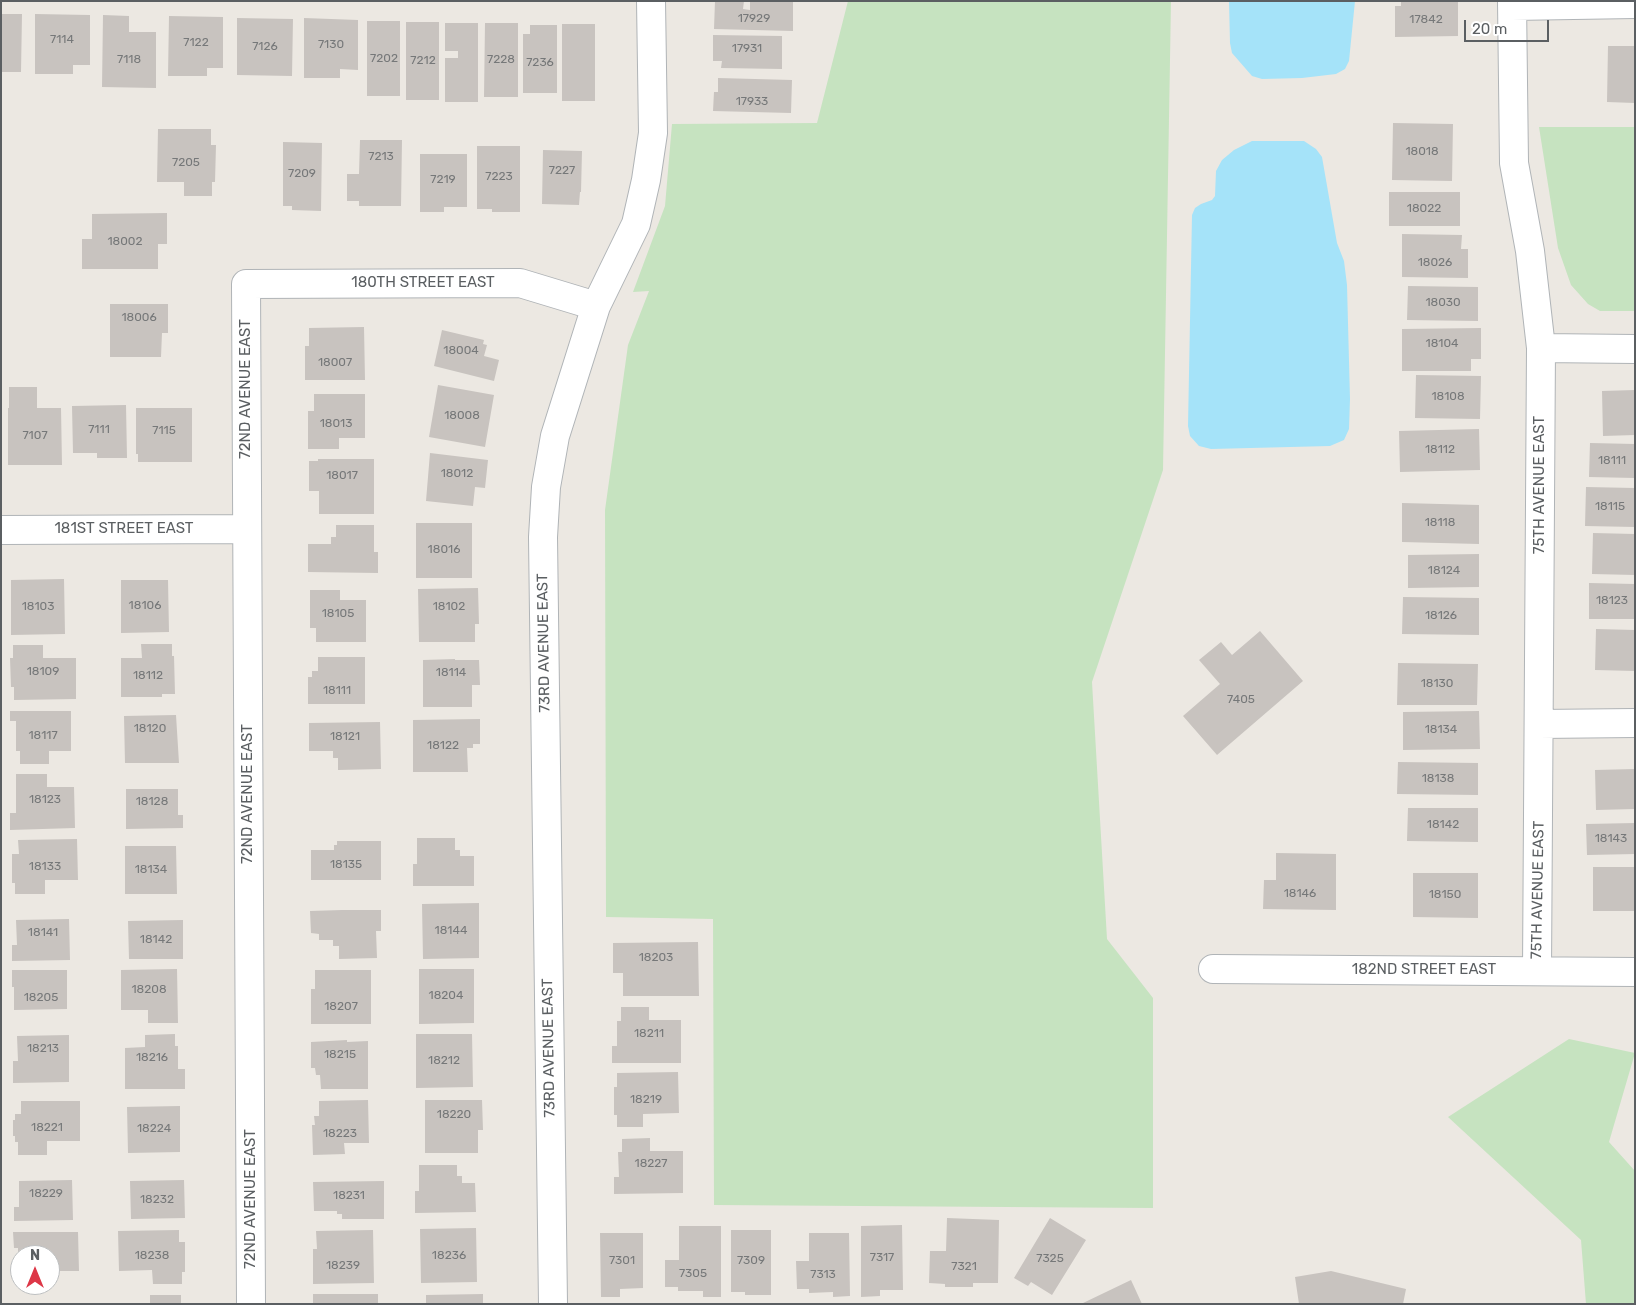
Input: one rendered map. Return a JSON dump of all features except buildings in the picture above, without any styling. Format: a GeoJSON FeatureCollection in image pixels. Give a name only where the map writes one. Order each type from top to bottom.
{"type":"FeatureCollection","features":[{"type":"Feature","properties":{"kind":"street","name":"73RD AVENUE EAST"},"geometry":{"type":"LineString","coordinates":[[553,1304],[543,537],[546,487],[555,436],[596,306],[636,224],[646,180],[652,133],[651,1]]}},
{"type":"Feature","properties":{"kind":"street"},"geometry":{"type":"LineString","coordinates":[[1512,3],[1635,4]]}},
{"type":"Feature","properties":{"kind":"street","name":"75TH AVENUE EAST"},"geometry":{"type":"LineString","coordinates":[[1512,3],[1514,163],[1530,251],[1541,348],[1537,970]]}},
{"type":"Feature","properties":{"kind":"street","name":"180TH STREET EAST"},"geometry":{"type":"LineString","coordinates":[[246,284],[520,283],[596,306]]}},
{"type":"Feature","properties":{"kind":"street","name":"72ND AVENUE EAST"},"geometry":{"type":"LineString","coordinates":[[246,284],[251,1304]]}},
{"type":"Feature","properties":{"kind":"street"},"geometry":{"type":"LineString","coordinates":[[1541,348],[1635,349]]}},
{"type":"Feature","properties":{"kind":"street","name":"181ST STREET EAST"},"geometry":{"type":"LineString","coordinates":[[1,530],[247,529]]}},
{"type":"Feature","properties":{"kind":"street"},"geometry":{"type":"LineString","coordinates":[[1539,724],[1635,722]]}},
{"type":"Feature","properties":{"kind":"street","name":"182ND STREET EAST"},"geometry":{"type":"LineString","coordinates":[[1213,968],[1635,972]]}},
{"type":"Feature","properties":{"kind":"green space"},"geometry":{"type":"Polygon","coordinates":[[[848,1],[1171,1],[1163,470],[1092,682],[1107,939],[1153,998],[1153,1208],[714,1205],[713,919],[606,917],[605,510],[628,345],[649,291],[633,292],[665,206],[672,124],[817,123],[848,1]]]}},
{"type":"Feature","properties":{"kind":"green space"},"geometry":{"type":"Polygon","coordinates":[[[1539,127],[1635,127],[1635,311],[1600,311],[1588,304],[1571,285],[1558,248],[1539,127]]]}},
{"type":"Feature","properties":{"kind":"green space"},"geometry":{"type":"Polygon","coordinates":[[[1569,1039],[1635,1053],[1609,1142],[1635,1171],[1635,1304],[1586,1304],[1581,1240],[1448,1117],[1569,1039]]]}},
{"type":"Feature","properties":{"kind":"water"},"geometry":{"type":"Polygon","coordinates":[[[1229,1],[1355,1],[1349,61],[1345,69],[1336,74],[1302,78],[1262,79],[1252,76],[1232,53],[1229,1]]]}},
{"type":"Feature","properties":{"kind":"water"},"geometry":{"type":"Polygon","coordinates":[[[1252,141],[1304,141],[1316,149],[1322,157],[1337,243],[1344,261],[1347,285],[1349,429],[1344,440],[1330,446],[1211,449],[1199,446],[1190,436],[1188,426],[1192,215],[1195,208],[1212,200],[1215,196],[1216,171],[1222,160],[1234,150],[1252,141]]]}}]}
